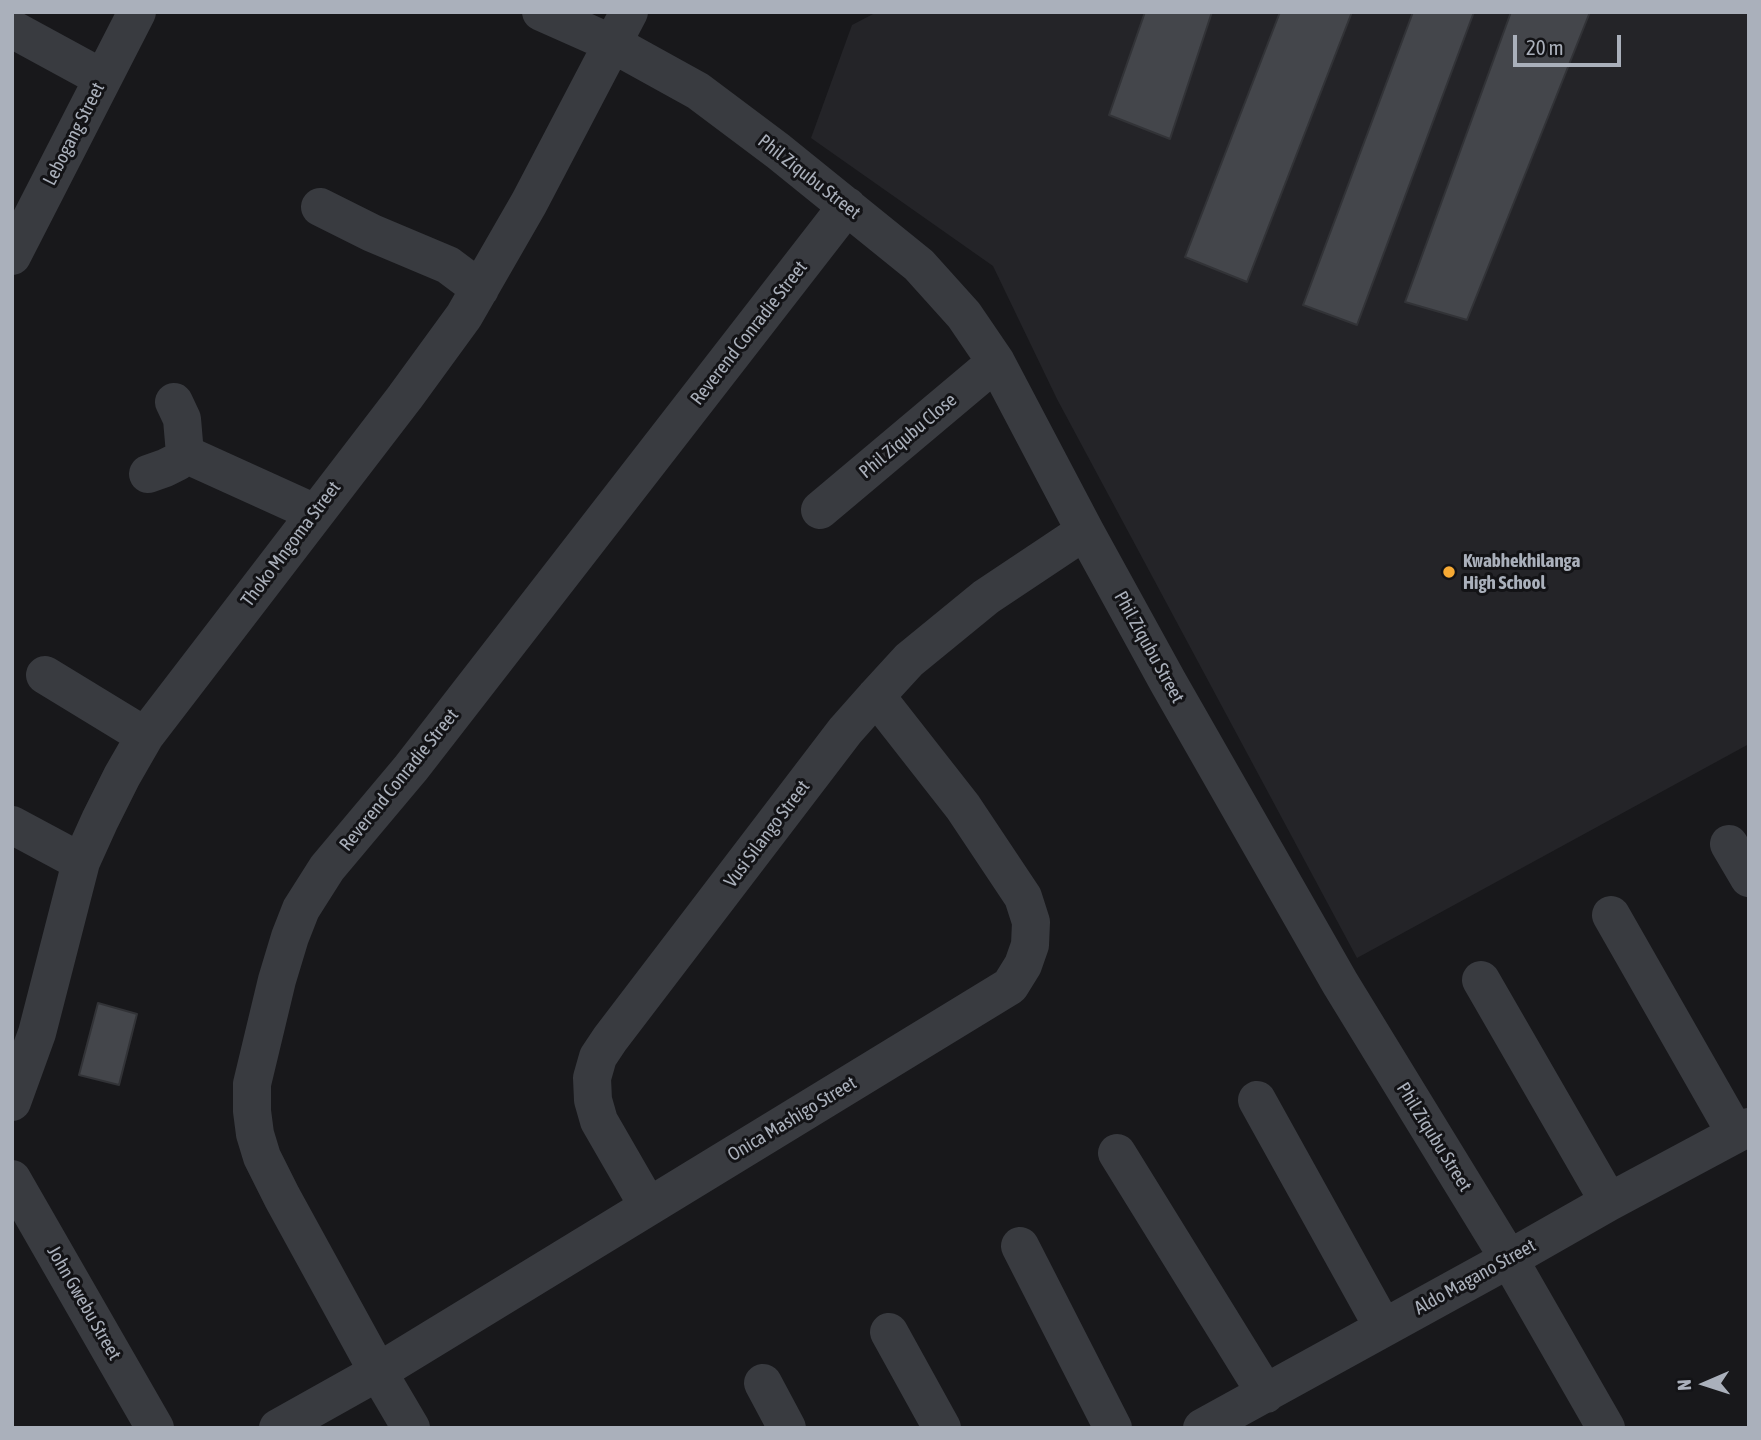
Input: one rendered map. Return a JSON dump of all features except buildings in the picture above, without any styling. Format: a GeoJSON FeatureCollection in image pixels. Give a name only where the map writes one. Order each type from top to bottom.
{"type":"FeatureCollection","features":[{"type":"Feature","properties":{"kind":"street","name":"Lebogang Street"},"geometry":{"type":"LineString","coordinates":[[12,256],[137,12]]}},
{"type":"Feature","properties":{"kind":"street","name":"Phil Ziqubu Street"},"geometry":{"type":"LineString","coordinates":[[541,12],[621,28],[698,91],[778,150],[919,265],[964,315],[996,362],[1168,682],[1339,984],[1509,1259],[1606,1428]]}},
{"type":"Feature","properties":{"kind":"street","name":"Thoko Mngoma Street"},"geometry":{"type":"LineString","coordinates":[[12,1102],[37,1033],[81,862],[122,776],[145,736],[464,316],[529,203],[621,28]]}},
{"type":"Feature","properties":{"kind":"street"},"geometry":{"type":"LineString","coordinates":[[12,29],[102,78]]}},
{"type":"Feature","properties":{"kind":"street","name":"Reverend Conradie Street"},"geometry":{"type":"LineString","coordinates":[[411,1428],[282,1197],[262,1157],[255,1134],[252,1084],[276,981],[290,937],[301,909],[327,868],[419,757],[847,206]]}},
{"type":"Feature","properties":{"kind":"street"},"geometry":{"type":"LineString","coordinates":[[320,207],[372,233],[449,265],[480,289]]}},
{"type":"Feature","properties":{"kind":"street","name":"Phil Ziqubu Close"},"geometry":{"type":"LineString","coordinates":[[820,510],[996,362]]}},
{"type":"Feature","properties":{"kind":"street"},"geometry":{"type":"LineString","coordinates":[[174,402],[181,419],[185,454]]}},
{"type":"Feature","properties":{"kind":"street"},"geometry":{"type":"LineString","coordinates":[[185,454],[315,513]]}},
{"type":"Feature","properties":{"kind":"street"},"geometry":{"type":"LineString","coordinates":[[148,474],[177,462],[185,454]]}},
{"type":"Feature","properties":{"kind":"street","name":"Vusi Silango Street"},"geometry":{"type":"LineString","coordinates":[[648,1206],[599,1121],[593,1100],[592,1077],[598,1056],[845,731],[909,660],[986,597],[1085,531]]}},
{"type":"Feature","properties":{"kind":"street"},"geometry":{"type":"LineString","coordinates":[[44,675],[145,736]]}},
{"type":"Feature","properties":{"kind":"street","name":"Onica Mashigo Street"},"geometry":{"type":"LineString","coordinates":[[278,1428],[378,1372],[1010,985],[1023,965],[1030,945],[1031,922],[1023,897],[963,807],[876,696]]}},
{"type":"Feature","properties":{"kind":"street"},"geometry":{"type":"LineString","coordinates":[[12,825],[81,862]]}},
{"type":"Feature","properties":{"kind":"street"},"geometry":{"type":"LineString","coordinates":[[1729,844],[1749,878]]}},
{"type":"Feature","properties":{"kind":"street"},"geometry":{"type":"LineString","coordinates":[[1611,915],[1742,1130]]}},
{"type":"Feature","properties":{"kind":"street"},"geometry":{"type":"LineString","coordinates":[[1481,980],[1609,1202]]}},
{"type":"Feature","properties":{"kind":"street"},"geometry":{"type":"LineString","coordinates":[[1257,1100],[1383,1327]]}},
{"type":"Feature","properties":{"kind":"street","name":"Aldo Magano Street"},"geometry":{"type":"LineString","coordinates":[[1202,1428],[1742,1130]]}},
{"type":"Feature","properties":{"kind":"street"},"geometry":{"type":"LineString","coordinates":[[1117,1153],[1266,1394]]}},
{"type":"Feature","properties":{"kind":"street","name":"John Gwebu Street"},"geometry":{"type":"LineString","coordinates":[[12,1179],[155,1428]]}},
{"type":"Feature","properties":{"kind":"street"},"geometry":{"type":"LineString","coordinates":[[1020,1246],[1113,1428]]}},
{"type":"Feature","properties":{"kind":"street"},"geometry":{"type":"LineString","coordinates":[[889,1332],[942,1428]]}},
{"type":"Feature","properties":{"kind":"street"},"geometry":{"type":"LineString","coordinates":[[763,1383],[787,1428]]}},
{"type":"Feature","properties":{"kind":"shaded area","name":"Kwabhekhilanga High School"},"geometry":{"type":"Polygon","coordinates":[[[877,12],[1749,12],[1749,744],[1357,958],[1057,399],[993,266],[811,138],[852,25],[877,12]]]}},
{"type":"Feature","properties":{"kind":"place","name":"Kwabhekhilanga High School"},"geometry":{"type":"Point","coordinates":[1449,572]}}]}
